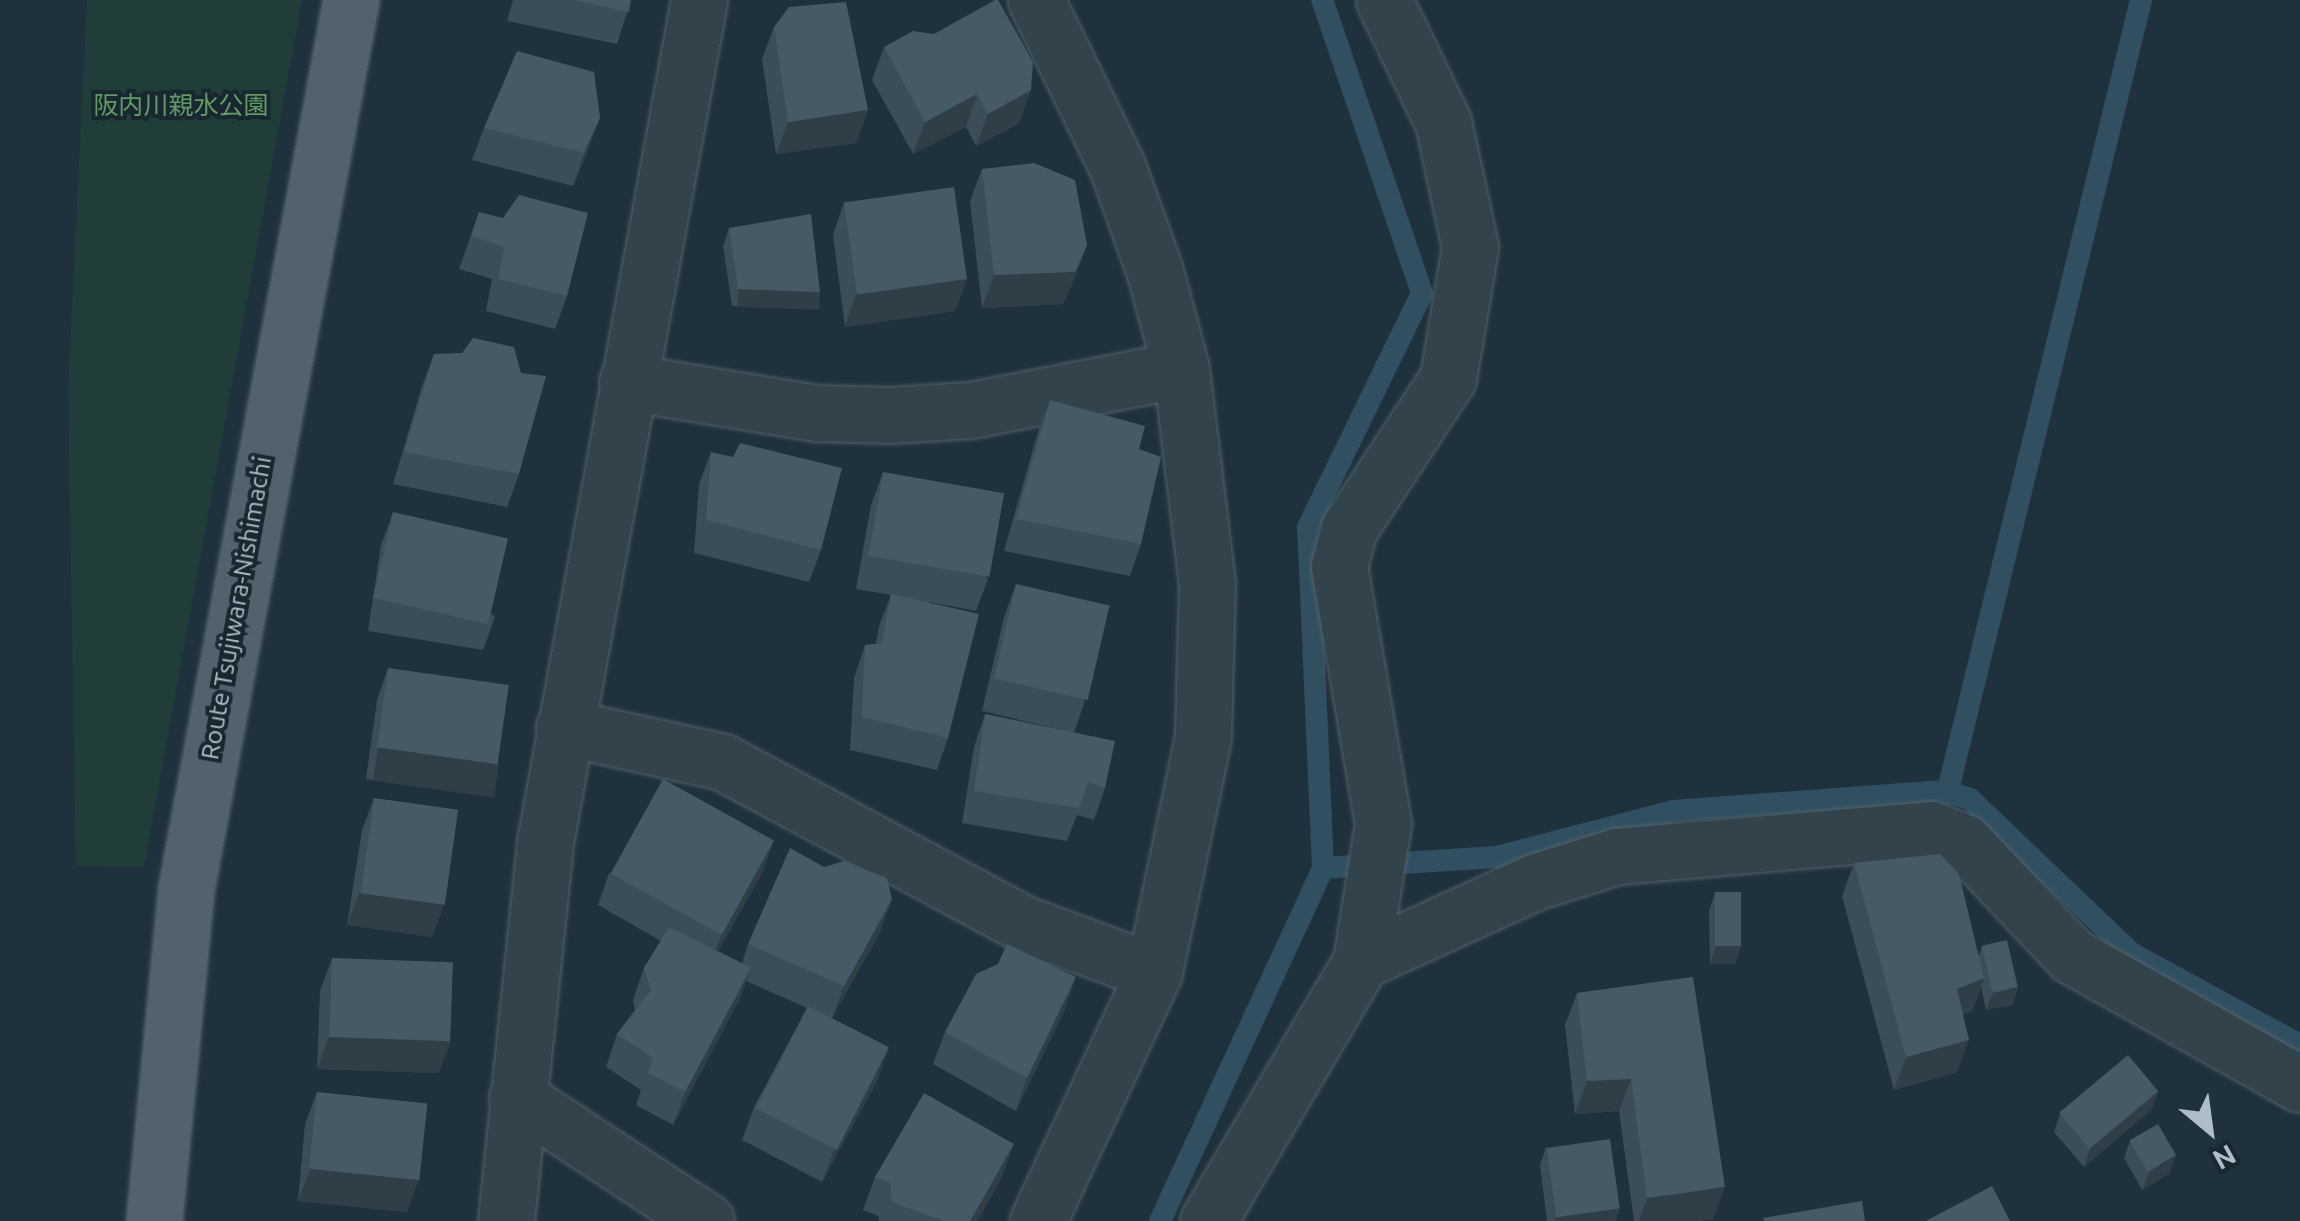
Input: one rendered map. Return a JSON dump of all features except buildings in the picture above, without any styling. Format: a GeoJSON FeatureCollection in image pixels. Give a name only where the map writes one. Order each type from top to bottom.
{"type":"FeatureCollection","features":[{"type":"Feature","properties":{"kind":"main road","name":"Route Tsujiwara-Nishimachi"},"geometry":{"type":"LineString","coordinates":[[154,1221],[186,889],[350,0]]}},
{"type":"Feature","properties":{"kind":"street"},"geometry":{"type":"LineString","coordinates":[[506,1221],[517,1097],[564,727],[700,0]]}},
{"type":"Feature","properties":{"kind":"street"},"geometry":{"type":"LineString","coordinates":[[1036,0],[1117,166],[1181,369],[1207,583],[1203,737],[1154,972],[1038,1221]]}},
{"type":"Feature","properties":{"kind":"street"},"geometry":{"type":"LineString","coordinates":[[1208,1221],[1361,961],[1383,824],[1339,566],[1349,529],[1448,378],[1470,247],[1443,122],[1384,0]]}},
{"type":"Feature","properties":{"kind":"street"},"geometry":{"type":"LineString","coordinates":[[627,382],[817,414],[891,415],[1181,369]]}},
{"type":"Feature","properties":{"kind":"street"},"geometry":{"type":"LineString","coordinates":[[564,727],[723,762],[1022,923],[1154,972]]}},
{"type":"Feature","properties":{"kind":"street"},"geometry":{"type":"LineString","coordinates":[[1361,961],[1534,882],[1617,856],[1931,830],[1964,842],[2072,956],[2300,1084]]}},
{"type":"Feature","properties":{"kind":"street"},"geometry":{"type":"LineString","coordinates":[[517,1097],[706,1221]]}},
{"type":"Feature","properties":{"kind":"green space","name":"阪内川親水公園"},"geometry":{"type":"Polygon","coordinates":[[[87,0],[302,0],[144,867],[76,866],[68,391],[87,0]]]}},
{"type":"Feature","properties":{"kind":"waterway"},"geometry":{"type":"LineString","coordinates":[[1160,1221],[1323,868],[1308,527],[1422,293],[1322,0]]}},
{"type":"Feature","properties":{"kind":"waterway"},"geometry":{"type":"LineString","coordinates":[[1947,794],[2141,0]]}},
{"type":"Feature","properties":{"kind":"waterway"},"geometry":{"type":"LineString","coordinates":[[1323,868],[1497,857],[1673,811],[1944,791],[1970,799],[2131,953],[2300,1045]]}}]}
